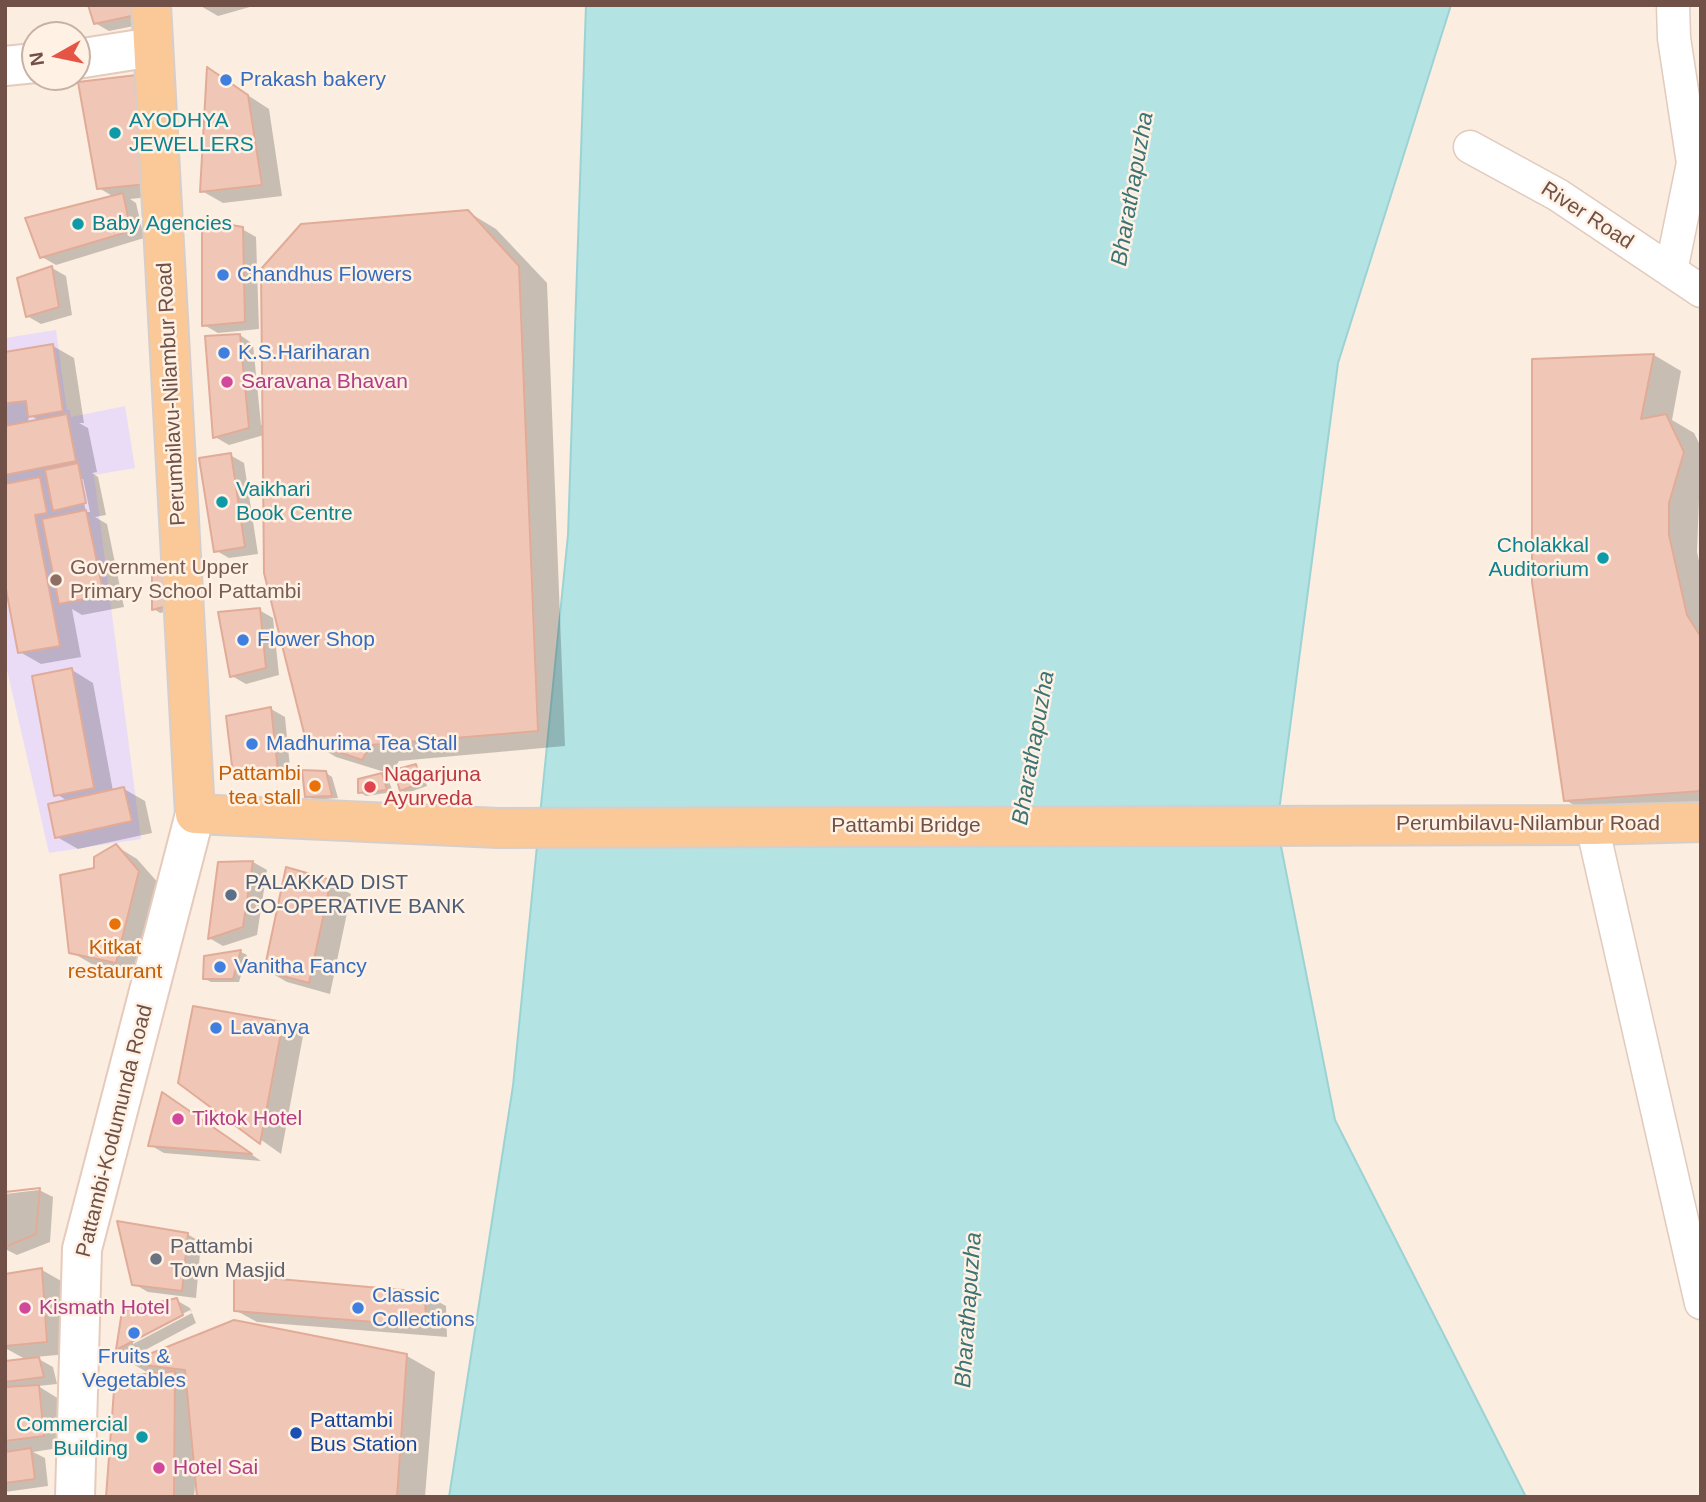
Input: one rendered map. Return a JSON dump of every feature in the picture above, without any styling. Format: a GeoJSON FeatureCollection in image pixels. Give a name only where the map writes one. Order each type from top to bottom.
{"type":"FeatureCollection","features":[{"type":"Feature","properties":{"kind":"main road","name":"Perumbilavu-Nilambur Road"},"geometry":{"type":"LineString","coordinates":[[151,5],[195,814]]}},
{"type":"Feature","properties":{"kind":"main road"},"geometry":{"type":"LineString","coordinates":[[91,57],[153,47]]}},
{"type":"Feature","properties":{"kind":"main road","name":"Pattambi Bridge"},"geometry":{"type":"LineString","coordinates":[[195,814],[498,828],[1355,825]]}},
{"type":"Feature","properties":{"kind":"main road","name":"Pattambi-Kodumunda Road"},"geometry":{"type":"LineString","coordinates":[[75,1497],[82,1249],[195,814]]}},
{"type":"Feature","properties":{"kind":"main road","name":"Perumbilavu-Nilambur Road"},"geometry":{"type":"LineString","coordinates":[[1355,825],[1701,822]]}},
{"type":"Feature","properties":{"kind":"street"},"geometry":{"type":"LineString","coordinates":[[1671,271],[1693,163],[1674,38],[1673,5]]}},
{"type":"Feature","properties":{"kind":"street","name":"River Road"},"geometry":{"type":"LineString","coordinates":[[1470,146],[1558,195],[1701,291]]}},
{"type":"Feature","properties":{"kind":"street"},"geometry":{"type":"LineString","coordinates":[[1592,825],[1701,1303]]}},
{"type":"Feature","properties":{"kind":"shaded area","name":"Government Upper Primary School Pattambi"},"geometry":{"type":"Polygon","coordinates":[[[56,330],[67,410],[70,410],[71,417],[125,406],[135,468],[94,475],[141,839],[49,853],[5,661],[5,338],[56,330]]]}},
{"type":"Feature","properties":{"kind":"water","name":"Bharathapuzha"},"geometry":{"type":"Polygon","coordinates":[[[586,5],[1451,5],[1338,363],[1277,826],[1335,1120],[1526,1497],[449,1497],[513,1086],[568,535],[586,5]]]}},
{"type":"Feature","properties":{"kind":"building"},"geometry":{"type":"Polygon","coordinates":[[[88,5],[133,5],[136,15],[94,24],[88,5]]]}},
{"type":"Feature","properties":{"kind":"building"},"geometry":{"type":"Polygon","coordinates":[[[207,67],[248,95],[262,185],[200,192],[207,67]]]}},
{"type":"Feature","properties":{"kind":"building","name":"AYODHYA JEWELLERS"},"geometry":{"type":"Polygon","coordinates":[[[137,75],[148,184],[97,189],[80,91],[91,91],[91,80],[137,75]]]}},
{"type":"Feature","properties":{"kind":"building","name":"Baby Agencies"},"geometry":{"type":"Polygon","coordinates":[[[123,193],[131,231],[40,258],[25,218],[123,193]]]}},
{"type":"Feature","properties":{"kind":"building"},"geometry":{"type":"Polygon","coordinates":[[[468,210],[519,266],[538,731],[371,745],[362,760],[306,741],[264,573],[261,269],[301,224],[468,210]]]}},
{"type":"Feature","properties":{"kind":"building","name":"Chandhus Flowers"},"geometry":{"type":"Polygon","coordinates":[[[202,220],[243,227],[245,322],[202,326],[202,220]]]}},
{"type":"Feature","properties":{"kind":"building"},"geometry":{"type":"Polygon","coordinates":[[[52,266],[59,307],[26,317],[17,278],[52,266]]]}},
{"type":"Feature","properties":{"kind":"building","name":"Saravana Bhavan"},"geometry":{"type":"Polygon","coordinates":[[[240,334],[249,428],[213,438],[205,336],[240,334]]]}},
{"type":"Feature","properties":{"kind":"building"},"geometry":{"type":"Polygon","coordinates":[[[53,344],[63,411],[28,417],[26,401],[8,403],[5,410],[5,352],[53,344]]]}},
{"type":"Feature","properties":{"kind":"building","name":"Cholakkal Auditorium"},"geometry":{"type":"Polygon","coordinates":[[[1654,354],[1641,419],[1666,414],[1684,452],[1669,503],[1669,535],[1687,615],[1701,637],[1701,791],[1564,801],[1532,582],[1532,359],[1654,354]]]}},
{"type":"Feature","properties":{"kind":"building"},"geometry":{"type":"Polygon","coordinates":[[[67,414],[76,461],[5,475],[5,426],[67,414]]]}},
{"type":"Feature","properties":{"kind":"building","name":"Vaikhari Book Centre"},"geometry":{"type":"Polygon","coordinates":[[[231,453],[245,547],[214,552],[199,458],[231,453]]]}},
{"type":"Feature","properties":{"kind":"building"},"geometry":{"type":"Polygon","coordinates":[[[78,463],[86,503],[53,511],[45,470],[78,463]]]}},
{"type":"Feature","properties":{"kind":"building"},"geometry":{"type":"Polygon","coordinates":[[[40,477],[47,513],[35,515],[60,646],[18,653],[5,584],[5,484],[40,477]]]}},
{"type":"Feature","properties":{"kind":"building"},"geometry":{"type":"Polygon","coordinates":[[[86,510],[104,595],[59,604],[42,519],[86,510]]]}},
{"type":"Feature","properties":{"kind":"building"},"geometry":{"type":"Polygon","coordinates":[[[166,573],[175,604],[152,610],[152,576],[166,573]]]}},
{"type":"Feature","properties":{"kind":"building","name":"Flower Shop"},"geometry":{"type":"Polygon","coordinates":[[[260,608],[266,668],[230,677],[218,612],[260,608]]]}},
{"type":"Feature","properties":{"kind":"building"},"geometry":{"type":"Polygon","coordinates":[[[72,668],[94,788],[54,796],[32,676],[72,668]]]}},
{"type":"Feature","properties":{"kind":"building","name":"Madhurima Tea Stall"},"geometry":{"type":"Polygon","coordinates":[[[271,707],[278,771],[233,774],[226,716],[271,707]]]}},
{"type":"Feature","properties":{"kind":"building"},"geometry":{"type":"Polygon","coordinates":[[[416,764],[421,783],[400,791],[394,770],[416,764]]]}},
{"type":"Feature","properties":{"kind":"building"},"geometry":{"type":"Polygon","coordinates":[[[302,770],[326,771],[332,796],[305,797],[302,770]]]}},
{"type":"Feature","properties":{"kind":"building"},"geometry":{"type":"Polygon","coordinates":[[[382,773],[387,790],[358,793],[358,779],[382,773]]]}},
{"type":"Feature","properties":{"kind":"building"},"geometry":{"type":"Polygon","coordinates":[[[124,787],[132,821],[55,838],[48,804],[124,787]]]}},
{"type":"Feature","properties":{"kind":"building","name":"Kitkat restaurant"},"geometry":{"type":"Polygon","coordinates":[[[116,844],[139,871],[116,963],[69,953],[60,875],[94,868],[94,857],[116,844]]]}},
{"type":"Feature","properties":{"kind":"building","name":"PALAKKAD DIST CO-OPERATIVE BANK"},"geometry":{"type":"Polygon","coordinates":[[[253,861],[243,927],[208,939],[218,862],[253,861]]]}},
{"type":"Feature","properties":{"kind":"building"},"geometry":{"type":"Polygon","coordinates":[[[286,867],[331,880],[309,983],[264,971],[286,867]]]}},
{"type":"Feature","properties":{"kind":"building","name":"Vanitha Fancy"},"geometry":{"type":"Polygon","coordinates":[[[241,950],[233,979],[203,979],[204,956],[241,950]]]}},
{"type":"Feature","properties":{"kind":"building"},"geometry":{"type":"Polygon","coordinates":[[[193,1006],[283,1022],[260,1144],[178,1083],[193,1006]]]}},
{"type":"Feature","properties":{"kind":"building","name":"Tiktok Hotel"},"geometry":{"type":"Polygon","coordinates":[[[162,1092],[252,1154],[148,1146],[162,1092]]]}},
{"type":"Feature","properties":{"kind":"building"},"geometry":{"type":"Polygon","coordinates":[[[40,1188],[36,1234],[5,1247],[5,1192],[40,1188]]]}},
{"type":"Feature","properties":{"kind":"building"},"geometry":{"type":"Polygon","coordinates":[[[40,1188],[36,1234],[5,1247],[5,1192],[40,1188]]]}},
{"type":"Feature","properties":{"kind":"building","name":"Pattambi Town Masjid"},"geometry":{"type":"Polygon","coordinates":[[[117,1221],[188,1233],[182,1291],[132,1285],[117,1221]]]}},
{"type":"Feature","properties":{"kind":"building","name":"Kismath Hotel"},"geometry":{"type":"Polygon","coordinates":[[[42,1268],[47,1342],[5,1346],[5,1274],[42,1268]]]}},
{"type":"Feature","properties":{"kind":"building"},"geometry":{"type":"Polygon","coordinates":[[[234,1275],[425,1292],[426,1326],[234,1311],[234,1275]]]}},
{"type":"Feature","properties":{"kind":"building","name":"Fruits & Vegetables"},"geometry":{"type":"Polygon","coordinates":[[[177,1298],[183,1315],[116,1350],[122,1311],[177,1298]]]}},
{"type":"Feature","properties":{"kind":"building","name":"Pattambi Bus Station"},"geometry":{"type":"Polygon","coordinates":[[[234,1320],[407,1354],[397,1497],[197,1497],[185,1370],[127,1363],[234,1320]]]}},
{"type":"Feature","properties":{"kind":"building"},"geometry":{"type":"Polygon","coordinates":[[[39,1357],[44,1377],[5,1382],[5,1361],[39,1357]]]}},
{"type":"Feature","properties":{"kind":"building","name":"Commercial Building"},"geometry":{"type":"Polygon","coordinates":[[[175,1371],[174,1497],[106,1497],[115,1377],[175,1371]]]}},
{"type":"Feature","properties":{"kind":"building"},"geometry":{"type":"Polygon","coordinates":[[[39,1385],[44,1436],[5,1441],[5,1387],[39,1385]]]}},
{"type":"Feature","properties":{"kind":"building"},"geometry":{"type":"Polygon","coordinates":[[[31,1448],[35,1479],[5,1483],[5,1452],[31,1448]]]}},
{"type":"Feature","properties":{"kind":"place","name":"Prakash bakery"},"geometry":{"type":"Point","coordinates":[226,80]}},
{"type":"Feature","properties":{"kind":"place","name":"AYODHYA JEWELLERS"},"geometry":{"type":"Point","coordinates":[115,133]}},
{"type":"Feature","properties":{"kind":"place","name":"Baby Agencies"},"geometry":{"type":"Point","coordinates":[78,224]}},
{"type":"Feature","properties":{"kind":"place","name":"Chandhus Flowers"},"geometry":{"type":"Point","coordinates":[223,275]}},
{"type":"Feature","properties":{"kind":"place","name":"K.S.Hariharan"},"geometry":{"type":"Point","coordinates":[224,353]}},
{"type":"Feature","properties":{"kind":"place","name":"Saravana Bhavan"},"geometry":{"type":"Point","coordinates":[227,382]}},
{"type":"Feature","properties":{"kind":"place","name":"Vaikhari Book Centre"},"geometry":{"type":"Point","coordinates":[222,502]}},
{"type":"Feature","properties":{"kind":"place","name":"Cholakkal Auditorium"},"geometry":{"type":"Point","coordinates":[1603,558]}},
{"type":"Feature","properties":{"kind":"place","name":"Government Upper Primary School Pattambi"},"geometry":{"type":"Point","coordinates":[56,580]}},
{"type":"Feature","properties":{"kind":"place","name":"Flower Shop"},"geometry":{"type":"Point","coordinates":[243,640]}},
{"type":"Feature","properties":{"kind":"place","name":"Madhurima Tea Stall"},"geometry":{"type":"Point","coordinates":[252,744]}},
{"type":"Feature","properties":{"kind":"place","name":"Pattambi tea stall"},"geometry":{"type":"Point","coordinates":[315,786]}},
{"type":"Feature","properties":{"kind":"place","name":"Nagarjuna Ayurveda"},"geometry":{"type":"Point","coordinates":[370,787]}},
{"type":"Feature","properties":{"kind":"place","name":"PALAKKAD DIST CO-OPERATIVE BANK"},"geometry":{"type":"Point","coordinates":[231,895]}},
{"type":"Feature","properties":{"kind":"place","name":"Kitkat restaurant"},"geometry":{"type":"Point","coordinates":[115,924]}},
{"type":"Feature","properties":{"kind":"place","name":"Vanitha Fancy"},"geometry":{"type":"Point","coordinates":[220,967]}},
{"type":"Feature","properties":{"kind":"place","name":"Lavanya"},"geometry":{"type":"Point","coordinates":[216,1028]}},
{"type":"Feature","properties":{"kind":"place","name":"Tiktok Hotel"},"geometry":{"type":"Point","coordinates":[178,1119]}},
{"type":"Feature","properties":{"kind":"place","name":"Pattambi Town Masjid"},"geometry":{"type":"Point","coordinates":[156,1259]}},
{"type":"Feature","properties":{"kind":"place","name":"Kismath Hotel"},"geometry":{"type":"Point","coordinates":[25,1308]}},
{"type":"Feature","properties":{"kind":"place","name":"Classic Collections"},"geometry":{"type":"Point","coordinates":[358,1308]}},
{"type":"Feature","properties":{"kind":"place","name":"Fruits & Vegetables"},"geometry":{"type":"Point","coordinates":[134,1333]}},
{"type":"Feature","properties":{"kind":"place","name":"Pattambi Bus Station"},"geometry":{"type":"Point","coordinates":[296,1433]}},
{"type":"Feature","properties":{"kind":"place","name":"Commercial Building"},"geometry":{"type":"Point","coordinates":[142,1437]}},
{"type":"Feature","properties":{"kind":"place","name":"Hotel Sai"},"geometry":{"type":"Point","coordinates":[159,1468]}}]}
